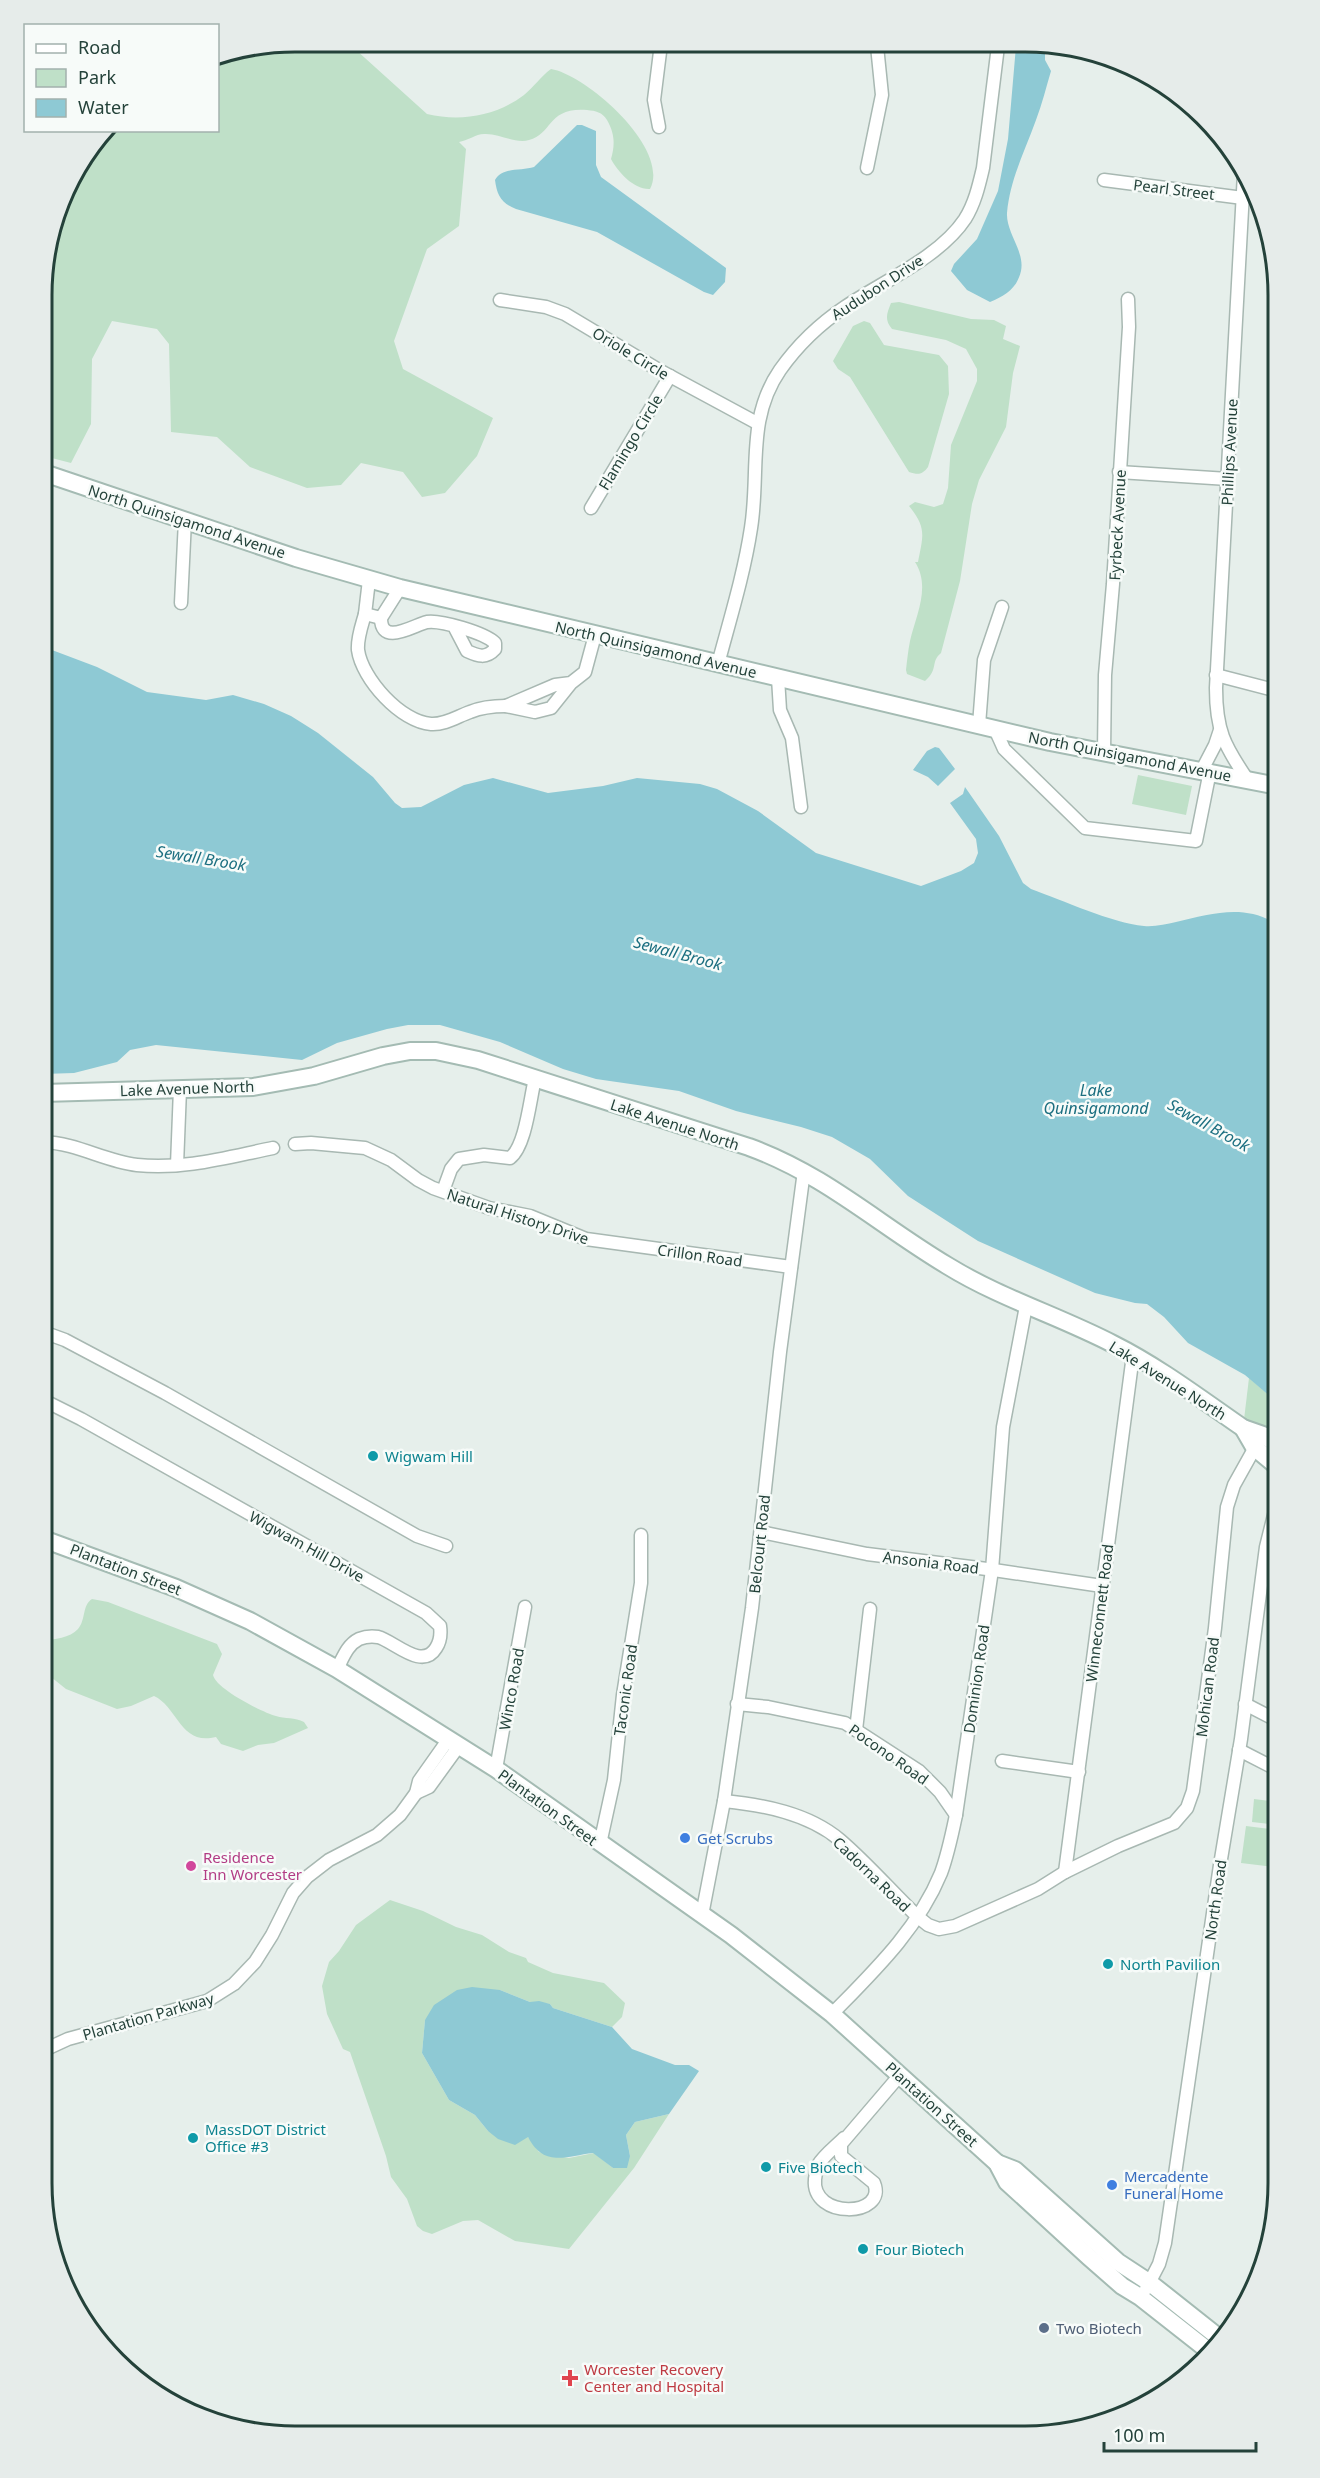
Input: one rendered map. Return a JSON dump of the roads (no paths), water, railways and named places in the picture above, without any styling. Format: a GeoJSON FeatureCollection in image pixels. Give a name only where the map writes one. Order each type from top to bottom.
{"type":"FeatureCollection","features":[{"type":"Feature","properties":{"kind":"main road","name":"North Quinsigamond Avenue"},"geometry":{"type":"LineString","coordinates":[[52,477],[369,580],[400,588],[987,727],[1268,784]]}},
{"type":"Feature","properties":{"kind":"main road","name":"Lake Avenue North"},"geometry":{"type":"LineString","coordinates":[[52,1093],[234,1089],[284,1082],[341,1069],[398,1052],[417,1050],[457,1054],[749,1147],[804,1171],[842,1193],[948,1266],[1026,1306],[1109,1342],[1133,1355],[1243,1428],[1259,1441],[1268,1453]]}},
{"type":"Feature","properties":{"kind":"main road","name":"Lake Avenue North"},"geometry":{"type":"LineString","coordinates":[[1259,1441],[1268,1443]]}},
{"type":"Feature","properties":{"kind":"main road","name":"Plantation Street"},"geometry":{"type":"LineString","coordinates":[[52,1542],[95,1556],[226,1609],[337,1669],[496,1770],[702,1915],[832,2014],[997,2163],[1016,2170],[1118,2262],[1204,2346]]}},
{"type":"Feature","properties":{"kind":"main road","name":"Plantation Street"},"geometry":{"type":"LineString","coordinates":[[1145,2290],[1214,2335]]}},
{"type":"Feature","properties":{"kind":"street"},"geometry":{"type":"LineString","coordinates":[[659,127],[654,93],[660,52]]}},
{"type":"Feature","properties":{"kind":"street"},"geometry":{"type":"LineString","coordinates":[[867,168],[882,95],[878,52]]}},
{"type":"Feature","properties":{"kind":"street","name":"Audubon Drive"},"geometry":{"type":"LineString","coordinates":[[718,664],[752,525],[757,423],[767,394],[780,370],[824,322],[935,249],[964,220],[976,193],[983,168],[997,52]]}},
{"type":"Feature","properties":{"kind":"street","name":"Pearl Street"},"geometry":{"type":"LineString","coordinates":[[1104,180],[1243,198]]}},
{"type":"Feature","properties":{"kind":"street","name":"Phillips Avenue"},"geometry":{"type":"LineString","coordinates":[[1243,191],[1216,708],[1226,748],[1247,779]]}},
{"type":"Feature","properties":{"kind":"street","name":"Fyrbeck Avenue"},"geometry":{"type":"LineString","coordinates":[[1104,752],[1105,675],[1113,590],[1129,327],[1128,299]]}},
{"type":"Feature","properties":{"kind":"street","name":"Oriole Circle"},"geometry":{"type":"LineString","coordinates":[[501,300],[555,309],[669,376],[757,423]]}},
{"type":"Feature","properties":{"kind":"street","name":"Flamingo Circle"},"geometry":{"type":"LineString","coordinates":[[591,508],[669,376]]}},
{"type":"Feature","properties":{"kind":"street"},"geometry":{"type":"LineString","coordinates":[[1119,472],[1228,479]]}},
{"type":"Feature","properties":{"kind":"street"},"geometry":{"type":"LineString","coordinates":[[181,603],[185,520]]}},
{"type":"Feature","properties":{"kind":"street"},"geometry":{"type":"LineString","coordinates":[[369,580],[365,614],[358,638],[361,660],[382,694],[408,716],[430,724],[440,724],[477,709],[506,706],[555,685],[571,683]]}},
{"type":"Feature","properties":{"kind":"street"},"geometry":{"type":"LineString","coordinates":[[381,618],[400,588]]}},
{"type":"Feature","properties":{"kind":"street"},"geometry":{"type":"LineString","coordinates":[[1002,607],[984,660],[987,727],[1004,749],[1085,828],[1196,841],[1206,771],[1220,730]]}},
{"type":"Feature","properties":{"kind":"street"},"geometry":{"type":"LineString","coordinates":[[365,614],[381,618]]}},
{"type":"Feature","properties":{"kind":"street"},"geometry":{"type":"LineString","coordinates":[[381,618],[385,629],[396,634],[427,622],[455,628]]}},
{"type":"Feature","properties":{"kind":"street"},"geometry":{"type":"LineString","coordinates":[[506,706],[526,712],[546,711],[553,706],[571,683],[585,672],[595,635]]}},
{"type":"Feature","properties":{"kind":"street"},"geometry":{"type":"LineString","coordinates":[[1216,675],[1268,689]]}},
{"type":"Feature","properties":{"kind":"street"},"geometry":{"type":"LineString","coordinates":[[778,678],[780,710],[792,738],[801,807]]}},
{"type":"Feature","properties":{"kind":"street"},"geometry":{"type":"LineString","coordinates":[[443,1191],[451,1169],[459,1159],[484,1155],[510,1158],[513,1156],[523,1131],[535,1079]]}},
{"type":"Feature","properties":{"kind":"street"},"geometry":{"type":"LineString","coordinates":[[177,1165],[180,1089]]}},
{"type":"Feature","properties":{"kind":"street"},"geometry":{"type":"LineString","coordinates":[[52,1143],[73,1145],[138,1165],[202,1164],[273,1148]]}},
{"type":"Feature","properties":{"kind":"street","name":"Natural History Drive"},"geometry":{"type":"LineString","coordinates":[[295,1144],[312,1143],[365,1148],[391,1160],[426,1185],[489,1208],[530,1216],[576,1236],[610,1243]]}},
{"type":"Feature","properties":{"kind":"street","name":"Belcourt Road"},"geometry":{"type":"LineString","coordinates":[[702,1915],[724,1800],[738,1704],[804,1171]]}},
{"type":"Feature","properties":{"kind":"street","name":"Crillon Road"},"geometry":{"type":"LineString","coordinates":[[610,1243],[791,1268]]}},
{"type":"Feature","properties":{"kind":"street","name":"Dominion Road"},"geometry":{"type":"LineString","coordinates":[[832,2014],[898,1944],[918,1917],[941,1872],[956,1815],[992,1569],[1003,1427],[1026,1306]]}},
{"type":"Feature","properties":{"kind":"street"},"geometry":{"type":"LineString","coordinates":[[52,1335],[165,1393],[417,1536],[446,1546]]}},
{"type":"Feature","properties":{"kind":"street","name":"Winneconnett Road"},"geometry":{"type":"LineString","coordinates":[[1065,1872],[1133,1355]]}},
{"type":"Feature","properties":{"kind":"street","name":"Wigwam Hill Drive"},"geometry":{"type":"LineString","coordinates":[[52,1404],[417,1607],[437,1621],[440,1626],[436,1647],[425,1656],[412,1655],[377,1637],[368,1637],[349,1647],[337,1669]]}},
{"type":"Feature","properties":{"kind":"street","name":"Mohican Road"},"geometry":{"type":"LineString","coordinates":[[918,1917],[928,1925],[939,1929],[955,1926],[1038,1889],[1065,1872],[1118,1846],[1174,1823],[1190,1803],[1205,1709],[1227,1507],[1234,1485],[1259,1441]]}},
{"type":"Feature","properties":{"kind":"street","name":"Ansonia Road"},"geometry":{"type":"LineString","coordinates":[[761,1532],[867,1554],[992,1569],[1102,1587]]}},
{"type":"Feature","properties":{"kind":"street","name":"Taconic Road"},"geometry":{"type":"LineString","coordinates":[[600,1844],[614,1780],[623,1695],[641,1583],[641,1535]]}},
{"type":"Feature","properties":{"kind":"street","name":"North Road"},"geometry":{"type":"LineString","coordinates":[[1145,2290],[1159,2264],[1165,2243],[1220,1865],[1268,1558]]}},
{"type":"Feature","properties":{"kind":"street","name":"Winco Road"},"geometry":{"type":"LineString","coordinates":[[496,1770],[525,1607]]}},
{"type":"Feature","properties":{"kind":"street"},"geometry":{"type":"LineString","coordinates":[[856,1730],[870,1609]]}},
{"type":"Feature","properties":{"kind":"street","name":"Pocono Road"},"geometry":{"type":"LineString","coordinates":[[738,1704],[832,1719],[856,1730],[919,1771],[940,1792],[956,1815]]}},
{"type":"Feature","properties":{"kind":"street"},"geometry":{"type":"LineString","coordinates":[[1245,1704],[1268,1716]]}},
{"type":"Feature","properties":{"kind":"street","name":"Plantation Parkway"},"geometry":{"type":"LineString","coordinates":[[52,2047],[68,2040],[207,2001],[226,1991],[249,1970],[261,1954],[293,1893],[307,1877],[328,1860],[359,1846],[385,1830],[400,1815],[416,1793],[419,1780],[453,1743]]}},
{"type":"Feature","properties":{"kind":"street"},"geometry":{"type":"LineString","coordinates":[[1239,1750],[1268,1765]]}},
{"type":"Feature","properties":{"kind":"street"},"geometry":{"type":"LineString","coordinates":[[1002,1761],[1078,1772]]}},
{"type":"Feature","properties":{"kind":"street","name":"Cadorna Road"},"geometry":{"type":"LineString","coordinates":[[724,1800],[769,1807],[795,1816],[839,1839],[918,1917]]}},
{"type":"Feature","properties":{"kind":"street"},"geometry":{"type":"LineString","coordinates":[[844,2138],[840,2147],[841,2156],[874,2183],[877,2189],[876,2198],[872,2202],[857,2208],[840,2208],[822,2200],[815,2185],[817,2167],[900,2075]]}},
{"type":"Feature","properties":{"kind":"water"},"geometry":{"type":"Polygon","coordinates":[[[1015,52],[1045,54],[1045,60],[1051,71],[1015,177],[1007,213],[1009,228],[1022,264],[1021,271],[1017,282],[1010,290],[990,302],[967,290],[951,271],[954,264],[977,239],[998,191],[1008,139],[1015,52]]]}},
{"type":"Feature","properties":{"kind":"water"},"geometry":{"type":"Polygon","coordinates":[[[577,125],[596,131],[596,165],[601,177],[726,268],[725,282],[713,295],[597,232],[516,209],[501,198],[495,180],[498,176],[507,171],[534,167],[577,125]]]}},
{"type":"Feature","properties":{"kind":"water","name":"Lake Quinsigamond"},"geometry":{"type":"Polygon","coordinates":[[[52,650],[97,667],[147,692],[206,700],[233,695],[264,704],[291,716],[318,733],[373,777],[402,808],[421,807],[464,785],[493,778],[548,793],[603,786],[637,778],[700,784],[717,789],[758,811],[816,853],[921,886],[961,871],[974,863],[978,853],[976,839],[950,803],[963,794],[965,787],[999,836],[1023,883],[1031,889],[1102,916],[1144,926],[1228,912],[1253,914],[1268,919],[1268,1395],[1245,1375],[1188,1343],[1164,1317],[1147,1304],[1095,1293],[978,1241],[908,1196],[870,1159],[832,1137],[736,1111],[679,1091],[596,1079],[563,1069],[500,1042],[440,1025],[408,1025],[387,1029],[337,1043],[302,1060],[156,1045],[130,1050],[117,1062],[74,1073],[52,1074],[52,650]]]}},
{"type":"Feature","properties":{"kind":"water"},"geometry":{"type":"Polygon","coordinates":[[[935,747],[939,748],[955,769],[938,786],[928,777],[913,770],[927,751],[935,747]]]}},
{"type":"Feature","properties":{"kind":"water"},"geometry":{"type":"Polygon","coordinates":[[[472,1987],[500,1990],[530,2002],[539,2001],[550,2004],[553,2008],[612,2027],[632,2049],[675,2065],[689,2065],[699,2071],[669,2114],[635,2122],[626,2135],[630,2156],[627,2168],[613,2168],[593,2153],[556,2158],[548,2156],[534,2147],[528,2137],[515,2145],[498,2139],[475,2115],[449,2100],[422,2053],[425,2020],[434,2005],[457,1990],[472,1987]]]}},
{"type":"Feature","properties":{"kind":"place","name":"Wigwam Hill"},"geometry":{"type":"Point","coordinates":[373,1456]}},
{"type":"Feature","properties":{"kind":"place","name":"Get Scrubs"},"geometry":{"type":"Point","coordinates":[685,1838]}},
{"type":"Feature","properties":{"kind":"place","name":"Residence Inn Worcester"},"geometry":{"type":"Point","coordinates":[191,1866]}},
{"type":"Feature","properties":{"kind":"place","name":"North Pavilion"},"geometry":{"type":"Point","coordinates":[1108,1964]}},
{"type":"Feature","properties":{"kind":"place","name":"MassDOT District Office #3"},"geometry":{"type":"Point","coordinates":[193,2138]}},
{"type":"Feature","properties":{"kind":"place","name":"Five Biotech"},"geometry":{"type":"Point","coordinates":[766,2167]}},
{"type":"Feature","properties":{"kind":"place","name":"Mercadente Funeral Home"},"geometry":{"type":"Point","coordinates":[1112,2185]}},
{"type":"Feature","properties":{"kind":"place","name":"Four Biotech"},"geometry":{"type":"Point","coordinates":[863,2249]}},
{"type":"Feature","properties":{"kind":"place","name":"Two Biotech"},"geometry":{"type":"Point","coordinates":[1044,2328]}},
{"type":"Feature","properties":{"kind":"place","name":"Worcester Recovery Center and Hospital"},"geometry":{"type":"Point","coordinates":[570,2378]}},
{"type":"Feature","properties":{"kind":"water label","name":"Sewall Brook"},"geometry":{"type":"Point","coordinates":[201,858]}},
{"type":"Feature","properties":{"kind":"water label","name":"Sewall Brook"},"geometry":{"type":"Point","coordinates":[678,953]}},
{"type":"Feature","properties":{"kind":"water label","name":"Sewall Brook"},"geometry":{"type":"Point","coordinates":[1209,1125]}}]}
